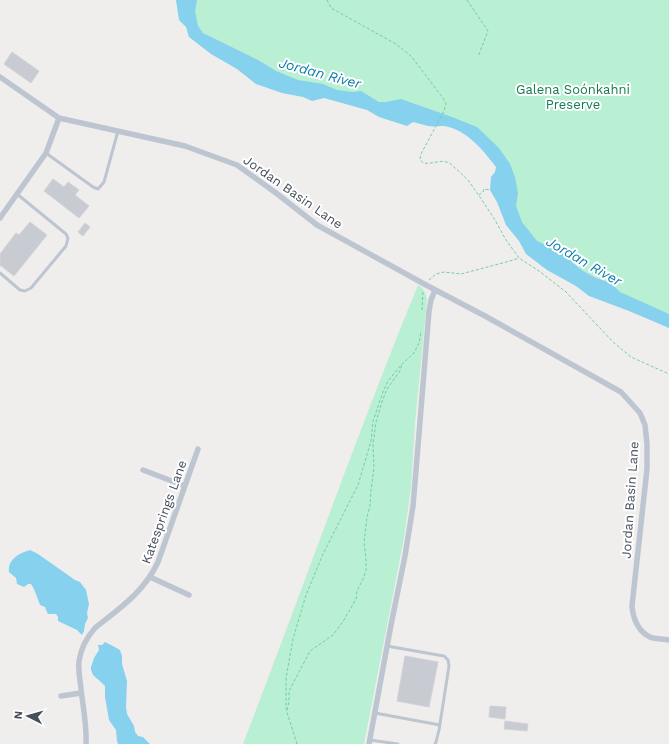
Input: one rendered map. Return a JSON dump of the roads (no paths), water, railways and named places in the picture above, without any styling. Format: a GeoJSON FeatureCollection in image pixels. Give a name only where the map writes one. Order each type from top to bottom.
{"type":"FeatureCollection","features":[{"type":"Feature","properties":{"kind":"street"},"geometry":{"type":"LineString","coordinates":[[0,77],[59,118],[46,153],[0,218]]}},
{"type":"Feature","properties":{"kind":"street","name":"Jordan Basin Lane"},"geometry":{"type":"LineString","coordinates":[[59,118],[186,146],[237,165],[317,225],[621,392],[640,413],[645,425],[648,444],[647,469],[632,606],[633,614],[636,623],[642,632],[653,638],[669,640]]}},
{"type":"Feature","properties":{"kind":"street"},"geometry":{"type":"LineString","coordinates":[[370,742],[413,506],[429,311],[435,290]]}},
{"type":"Feature","properties":{"kind":"street","name":"Katesprings Lane"},"geometry":{"type":"LineString","coordinates":[[86,744],[86,724],[79,673],[79,660],[83,646],[95,628],[139,591],[150,577],[158,562],[198,450]]}},
{"type":"Feature","properties":{"kind":"street"},"geometry":{"type":"LineString","coordinates":[[143,470],[186,486]]}},
{"type":"Feature","properties":{"kind":"street"},"geometry":{"type":"LineString","coordinates":[[150,577],[189,595]]}},
{"type":"Feature","properties":{"kind":"street"},"geometry":{"type":"LineString","coordinates":[[61,696],[81,693]]}},
{"type":"Feature","properties":{"kind":"lane"},"geometry":{"type":"LineString","coordinates":[[46,153],[93,187],[98,189],[104,182],[118,131]]}},
{"type":"Feature","properties":{"kind":"lane"},"geometry":{"type":"LineString","coordinates":[[0,273],[20,290],[25,291],[30,288],[66,246],[68,238],[66,234],[17,194]]}},
{"type":"Feature","properties":{"kind":"lane"},"geometry":{"type":"LineString","coordinates":[[387,646],[444,656],[448,660],[440,725],[435,744]]}},
{"type":"Feature","properties":{"kind":"lane"},"geometry":{"type":"LineString","coordinates":[[375,713],[440,725]]}},
{"type":"Feature","properties":{"kind":"lane"},"geometry":{"type":"LineString","coordinates":[[370,742],[398,744]]}},
{"type":"Feature","properties":{"kind":"water"},"geometry":{"type":"Polygon","coordinates":[[[176,0],[197,0],[195,11],[198,26],[203,33],[258,60],[276,71],[298,80],[323,84],[337,90],[353,92],[361,91],[379,102],[401,99],[477,127],[499,148],[510,164],[515,177],[518,193],[516,206],[522,222],[537,241],[571,257],[573,263],[583,271],[596,278],[611,283],[620,292],[669,314],[669,328],[589,296],[576,286],[547,270],[526,254],[519,241],[506,225],[497,202],[490,190],[491,177],[495,172],[496,167],[480,147],[460,131],[444,126],[430,126],[413,122],[407,126],[379,117],[367,110],[324,98],[312,101],[303,97],[282,93],[256,84],[237,69],[211,54],[189,37],[186,27],[179,20],[176,0]]]}},
{"type":"Feature","properties":{"kind":"water"},"geometry":{"type":"Polygon","coordinates":[[[30,550],[80,582],[86,590],[89,604],[87,613],[88,618],[82,635],[77,630],[58,621],[56,614],[48,614],[45,607],[40,605],[31,584],[24,587],[17,584],[16,578],[9,572],[12,561],[22,553],[30,550]]]}},
{"type":"Feature","properties":{"kind":"water"},"geometry":{"type":"Polygon","coordinates":[[[105,642],[120,650],[127,681],[127,714],[138,736],[143,737],[150,744],[118,744],[116,730],[109,720],[105,697],[105,686],[93,675],[91,670],[94,658],[99,650],[98,645],[102,645],[105,642]]]}},
{"type":"Feature","properties":{"kind":"water label","name":"Jordan River"},"geometry":{"type":"Point","coordinates":[320,73]}},
{"type":"Feature","properties":{"kind":"water label","name":"Jordan River"},"geometry":{"type":"Point","coordinates":[584,261]}},
{"type":"Feature","properties":{"kind":"park label","name":"Galena Soónkahni Preserve"},"geometry":{"type":"Point","coordinates":[573,96]}}]}
